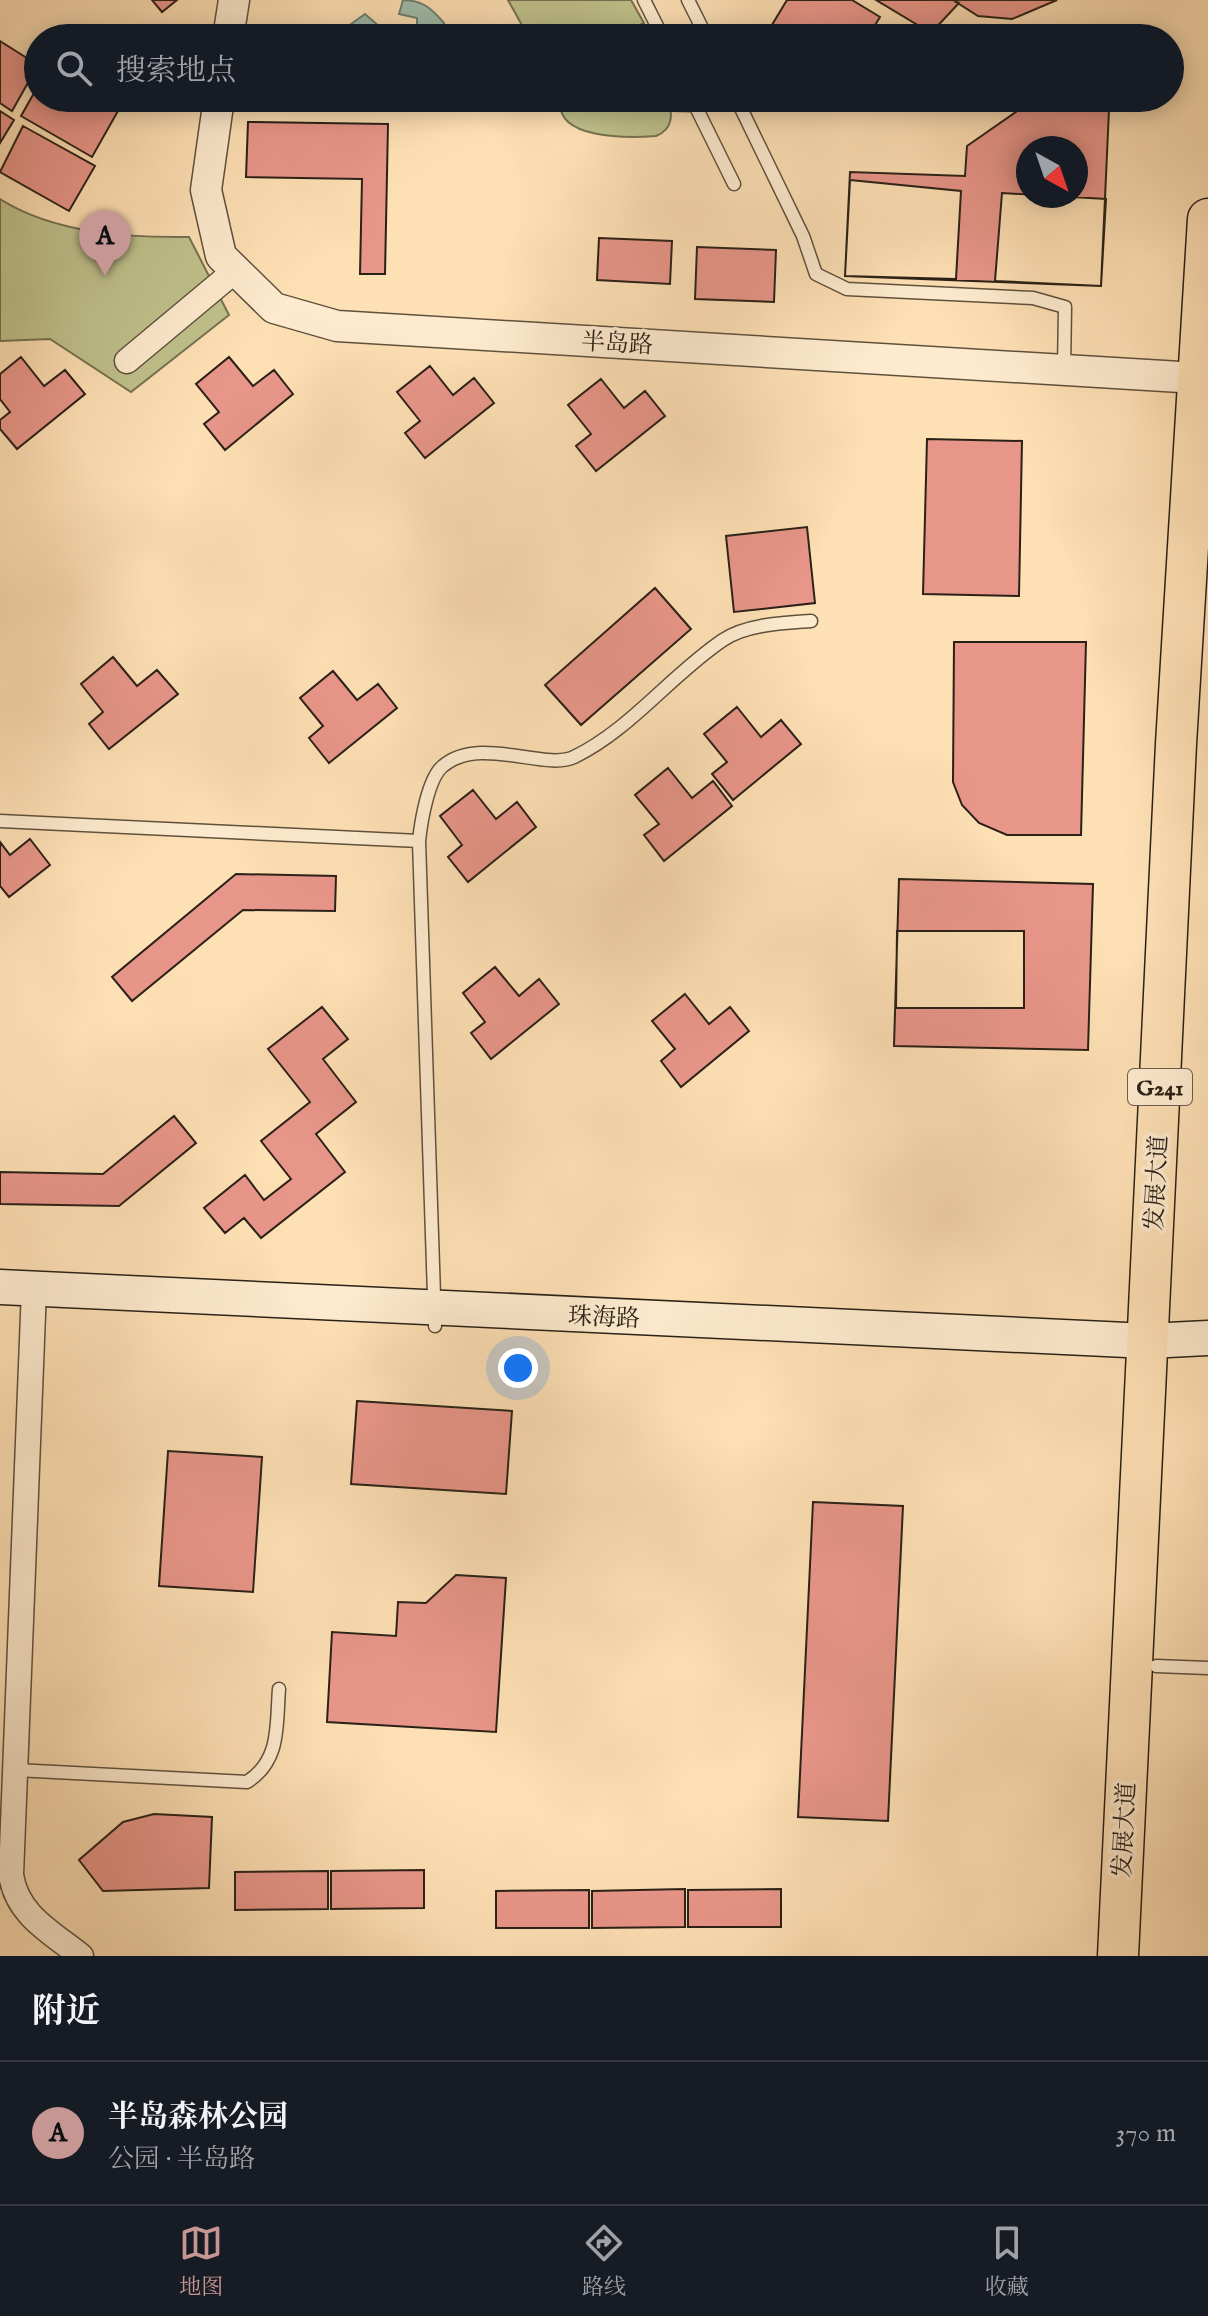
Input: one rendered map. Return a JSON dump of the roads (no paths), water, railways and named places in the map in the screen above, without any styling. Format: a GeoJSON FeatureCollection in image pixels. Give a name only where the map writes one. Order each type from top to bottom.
{"type":"FeatureCollection","features":[{"type":"Feature","properties":{"kind":"highway","name":"发展大道"},"geometry":{"type":"LineString","coordinates":[[1118,1956],[1176,1346],[1197,378],[1208,219]]}},
{"type":"Feature","properties":{"kind":"highway","name":"发展大道"},"geometry":{"type":"LineString","coordinates":[[1142,1956],[1176,1346],[1208,620]]}},
{"type":"Feature","properties":{"kind":"main road","name":"珠海路"},"geometry":{"type":"LineString","coordinates":[[0,1287],[23,1301],[1176,1346]]}},
{"type":"Feature","properties":{"kind":"street"},"geometry":{"type":"LineString","coordinates":[[230,24],[234,0]]}},
{"type":"Feature","properties":{"kind":"street","name":"半岛路"},"geometry":{"type":"LineString","coordinates":[[217,112],[206,190],[221,256],[274,308],[337,326],[1197,378]]}},
{"type":"Feature","properties":{"kind":"street"},"geometry":{"type":"LineString","coordinates":[[127,361],[236,270]]}},
{"type":"Feature","properties":{"kind":"street"},"geometry":{"type":"LineString","coordinates":[[23,1301],[16,1770],[11,1875],[14,1894],[24,1910],[81,1956]]}},
{"type":"Feature","properties":{"kind":"lane"},"geometry":{"type":"LineString","coordinates":[[644,0],[656,24]]}},
{"type":"Feature","properties":{"kind":"lane"},"geometry":{"type":"LineString","coordinates":[[688,0],[700,24]]}},
{"type":"Feature","properties":{"kind":"lane"},"geometry":{"type":"LineString","coordinates":[[699,112],[734,184]]}},
{"type":"Feature","properties":{"kind":"lane"},"geometry":{"type":"LineString","coordinates":[[743,112],[803,236],[816,274],[847,289],[1033,298],[1065,307],[1064,370]]}},
{"type":"Feature","properties":{"kind":"lane"},"geometry":{"type":"LineString","coordinates":[[435,1318],[419,841],[423,810],[440,768],[457,758],[484,753],[571,759],[603,738],[724,639],[770,625],[811,621]]}},
{"type":"Feature","properties":{"kind":"lane"},"geometry":{"type":"LineString","coordinates":[[0,821],[419,841]]}},
{"type":"Feature","properties":{"kind":"lane"},"geometry":{"type":"LineString","coordinates":[[1156,1666],[1208,1668]]}},
{"type":"Feature","properties":{"kind":"lane"},"geometry":{"type":"LineString","coordinates":[[16,1770],[247,1782],[264,1771],[274,1747],[279,1689]]}},
{"type":"Feature","properties":{"kind":"place","name":"半岛森林公园"},"geometry":{"type":"Point","coordinates":[105,276]}}]}
